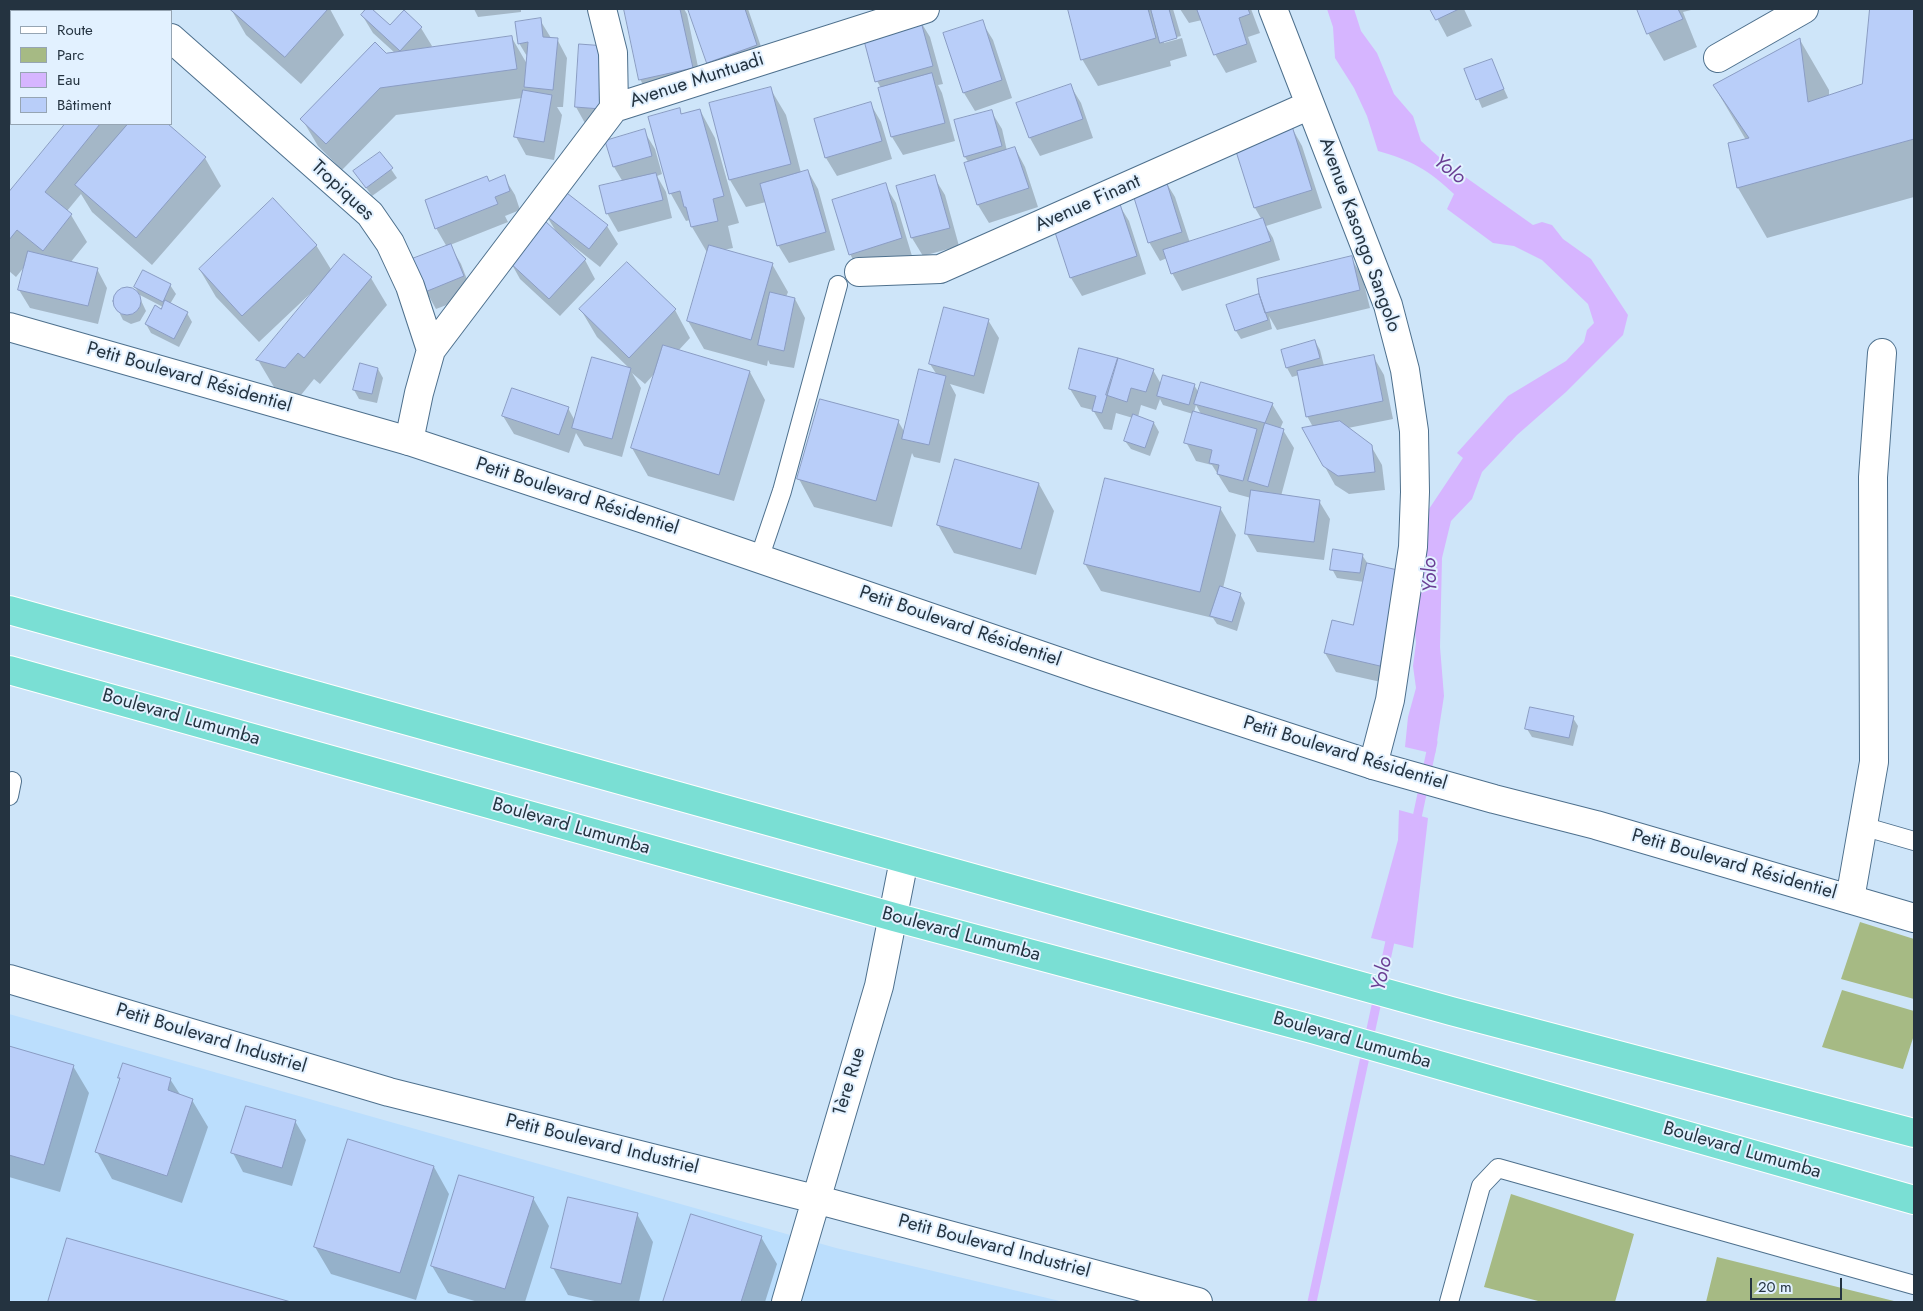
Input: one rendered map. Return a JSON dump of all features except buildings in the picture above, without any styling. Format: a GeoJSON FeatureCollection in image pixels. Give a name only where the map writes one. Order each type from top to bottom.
{"type":"FeatureCollection","features":[{"type":"Feature","properties":{"kind":"highway"},"geometry":{"type":"LineString","coordinates":[[9,610],[1451,1011],[1914,1133]]}},
{"type":"Feature","properties":{"kind":"highway","name":"Boulevard Lumumba"},"geometry":{"type":"LineString","coordinates":[[9,670],[894,917],[1312,1029],[1914,1200]]}},
{"type":"Feature","properties":{"kind":"street"},"geometry":{"type":"LineString","coordinates":[[602,9],[612,53],[614,108]]}},
{"type":"Feature","properties":{"kind":"street","name":"Avenue Muntuadi"},"geometry":{"type":"LineString","coordinates":[[431,350],[614,108],[925,9]]}},
{"type":"Feature","properties":{"kind":"street","name":"Avenue Kasongo Sangolo"},"geometry":{"type":"LineString","coordinates":[[1274,9],[1388,305],[1405,370],[1414,431],[1416,492],[1413,547],[1390,700],[1382,768]]}},
{"type":"Feature","properties":{"kind":"street"},"geometry":{"type":"LineString","coordinates":[[1718,58],[1804,9]]}},
{"type":"Feature","properties":{"kind":"street","name":"Tropiques"},"geometry":{"type":"LineString","coordinates":[[172,39],[370,214],[390,243],[410,286],[431,350]]}},
{"type":"Feature","properties":{"kind":"street","name":"Avenue Finant"},"geometry":{"type":"LineString","coordinates":[[849,279],[940,269],[1310,106]]}},
{"type":"Feature","properties":{"kind":"street","name":"Petit Boulevard Résidentiel"},"geometry":{"type":"LineString","coordinates":[[9,327],[409,441],[760,558],[1095,674],[1382,768],[1596,825],[1914,918]]}},
{"type":"Feature","properties":{"kind":"street"},"geometry":{"type":"LineString","coordinates":[[409,441],[419,393],[431,350]]}},
{"type":"Feature","properties":{"kind":"street"},"geometry":{"type":"LineString","coordinates":[[1850,899],[1874,762],[1873,477],[1882,353]]}},
{"type":"Feature","properties":{"kind":"street","name":"1ère Rue"},"geometry":{"type":"LineString","coordinates":[[786,1302],[879,986],[904,860]]}},
{"type":"Feature","properties":{"kind":"street","name":"Petit Boulevard Industriel"},"geometry":{"type":"LineString","coordinates":[[9,979],[389,1092],[815,1199],[1198,1302]]}},
{"type":"Feature","properties":{"kind":"lane"},"geometry":{"type":"LineString","coordinates":[[760,558],[849,279]]}},
{"type":"Feature","properties":{"kind":"lane"},"geometry":{"type":"LineString","coordinates":[[1862,826],[1914,841]]}},
{"type":"Feature","properties":{"kind":"lane"},"geometry":{"type":"LineString","coordinates":[[1449,1302],[1481,1186],[1498,1168],[1914,1285]]}},
{"type":"Feature","properties":{"kind":"shaded area"},"geometry":{"type":"Polygon","coordinates":[[[9,1014],[836,1248],[1064,1302],[9,1302],[9,1014]]]}},
{"type":"Feature","properties":{"kind":"green space"},"geometry":{"type":"Polygon","coordinates":[[[1860,922],[1914,939],[1914,999],[1841,979],[1860,922]]]}},
{"type":"Feature","properties":{"kind":"green space"},"geometry":{"type":"Polygon","coordinates":[[[1842,990],[1914,1011],[1914,1035],[1903,1069],[1822,1047],[1842,990]]]}},
{"type":"Feature","properties":{"kind":"green space"},"geometry":{"type":"Polygon","coordinates":[[[1511,1194],[1634,1234],[1615,1302],[1542,1302],[1484,1287],[1511,1194]]]}},
{"type":"Feature","properties":{"kind":"green space"},"geometry":{"type":"Polygon","coordinates":[[[1717,1257],[1898,1302],[1706,1302],[1717,1257]]]}},
{"type":"Feature","properties":{"kind":"water"},"geometry":{"type":"Polygon","coordinates":[[[1327,9],[1354,9],[1361,31],[1377,53],[1394,94],[1413,116],[1421,141],[1447,164],[1533,225],[1542,222],[1552,225],[1563,239],[1591,259],[1628,315],[1623,335],[1566,392],[1517,435],[1482,472],[1472,499],[1451,521],[1442,558],[1440,647],[1444,696],[1435,754],[1405,747],[1408,717],[1416,688],[1413,666],[1416,643],[1413,609],[1417,531],[1429,509],[1463,458],[1457,453],[1508,396],[1566,361],[1584,342],[1587,330],[1594,323],[1588,304],[1542,260],[1514,246],[1493,243],[1447,209],[1454,194],[1436,178],[1410,162],[1378,151],[1367,116],[1354,88],[1335,58],[1333,27],[1327,9]]]}},
{"type":"Feature","properties":{"kind":"water"},"geometry":{"type":"Polygon","coordinates":[[[1399,810],[1428,818],[1413,948],[1371,938],[1398,840],[1399,810]]]}},
{"type":"Feature","properties":{"kind":"waterway","name":"Yolo"},"geometry":{"type":"LineString","coordinates":[[1415,827],[1433,742]]}},
{"type":"Feature","properties":{"kind":"waterway","name":"Yolo"},"geometry":{"type":"LineString","coordinates":[[1312,1302],[1392,932]]}}]}
